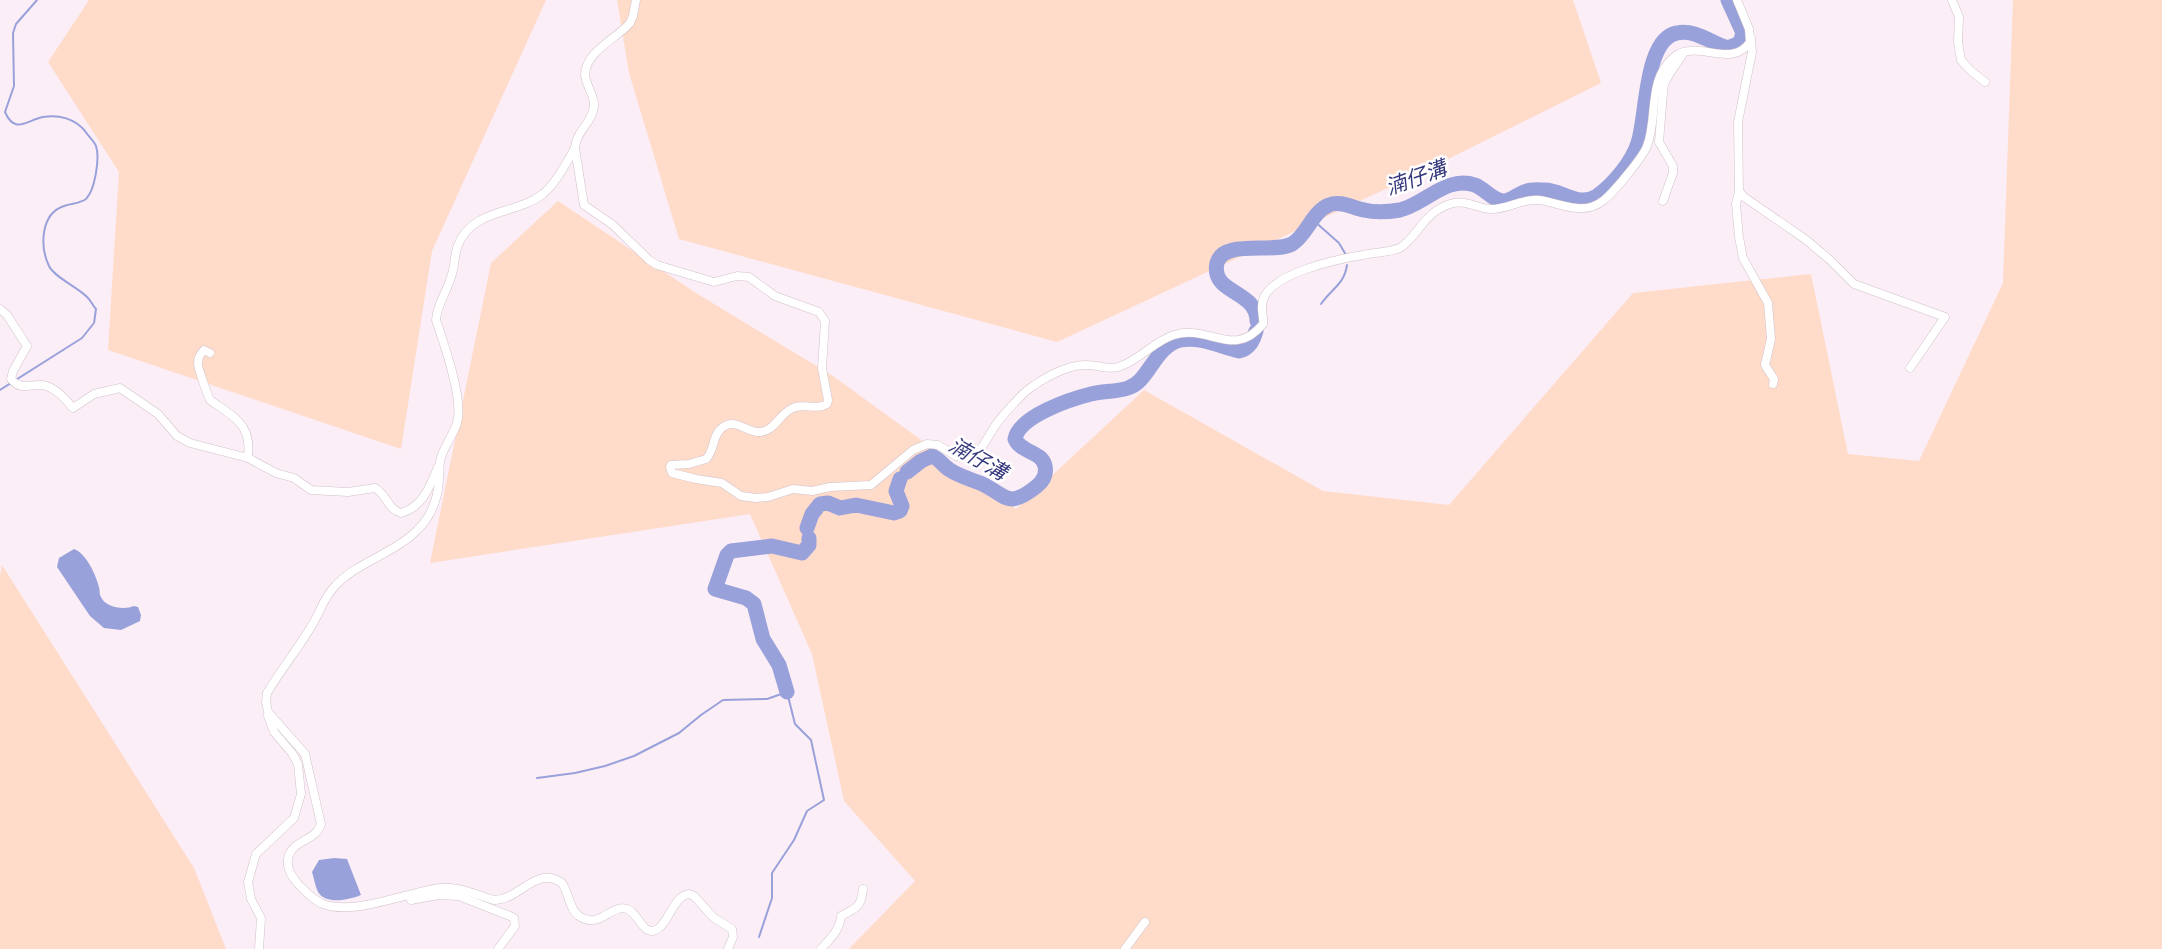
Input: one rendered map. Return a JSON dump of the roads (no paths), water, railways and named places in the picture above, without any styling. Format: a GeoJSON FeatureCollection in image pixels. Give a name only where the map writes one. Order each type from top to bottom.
{"type":"FeatureCollection","features":[{"type":"Feature","properties":{"kind":"street"},"geometry":{"type":"LineString","coordinates":[[636,0],[630,23],[596,53],[587,67],[585,75],[594,105],[575,140],[584,205],[613,225],[649,260],[663,267],[714,282],[737,276],[749,277],[775,296],[812,308],[823,316],[825,330],[822,368],[827,404],[819,408],[789,409],[766,431],[755,432],[736,424],[729,424],[718,432],[712,450],[706,459],[670,467],[672,473],[722,483],[741,496],[756,498],[768,497],[793,489],[812,491],[830,487],[871,485],[913,450],[927,444],[938,445],[956,456],[970,459],[1007,410],[1041,380],[1082,365],[1115,368],[1172,335],[1182,333],[1203,333],[1224,341],[1239,341],[1263,324],[1263,300],[1278,282],[1329,263],[1400,248],[1408,243],[1421,224],[1434,212],[1448,205],[1458,202],[1490,209],[1539,200],[1571,208],[1593,207],[1611,192],[1647,147],[1658,81],[1665,67],[1675,56],[1694,51],[1728,55],[1738,53],[1745,49],[1751,36]]}},
{"type":"Feature","properties":{"kind":"street"},"geometry":{"type":"LineString","coordinates":[[1737,0],[1751,36],[1752,52],[1738,122],[1736,199],[1738,232],[1743,258],[1768,303],[1771,339],[1765,365],[1774,380],[1773,384]]}},
{"type":"Feature","properties":{"kind":"street"},"geometry":{"type":"LineString","coordinates":[[1952,0],[1959,17],[1958,42],[1961,60],[1985,81]]}},
{"type":"Feature","properties":{"kind":"street"},"geometry":{"type":"LineString","coordinates":[[1663,201],[1673,173],[1673,166],[1659,142],[1664,84],[1684,53]]}},
{"type":"Feature","properties":{"kind":"street"},"geometry":{"type":"LineString","coordinates":[[0,309],[7,315],[27,346],[11,379],[21,387],[42,385],[63,396],[73,408],[94,394],[120,388],[158,414],[177,436],[190,443],[248,458],[276,473],[294,478],[311,490],[348,492],[375,488],[384,496],[393,510],[401,513],[416,506],[426,494],[458,421],[454,381],[436,320],[451,278],[458,245],[473,224],[486,216],[527,203],[541,195],[575,148]]}},
{"type":"Feature","properties":{"kind":"street"},"geometry":{"type":"LineString","coordinates":[[1738,191],[1805,239],[1854,284],[1945,317],[1910,368]]}},
{"type":"Feature","properties":{"kind":"street"},"geometry":{"type":"LineString","coordinates":[[210,353],[202,351],[197,362],[207,395],[210,400],[239,422],[247,434],[250,441],[248,458]]}},
{"type":"Feature","properties":{"kind":"street"},"geometry":{"type":"LineString","coordinates":[[259,949],[261,918],[251,899],[248,882],[256,854],[294,818],[300,794],[298,764],[274,732],[269,721],[267,693],[315,620],[325,597],[346,575],[401,544],[414,534],[427,519],[435,502],[440,461]]}},
{"type":"Feature","properties":{"kind":"street"},"geometry":{"type":"LineString","coordinates":[[268,712],[304,754],[321,824],[317,833],[293,848],[289,856],[288,867],[290,874],[322,904],[343,907],[441,888],[452,888],[501,900],[510,897],[529,883],[549,877],[562,883],[573,909],[581,918],[598,920],[619,909],[626,908],[636,915],[646,930],[651,931],[657,930],[681,897],[689,894],[694,896],[714,918],[732,929],[733,937],[728,949]]}},
{"type":"Feature","properties":{"kind":"street"},"geometry":{"type":"LineString","coordinates":[[821,949],[835,934],[841,916],[858,907],[862,900],[863,889]]}},
{"type":"Feature","properties":{"kind":"street"},"geometry":{"type":"LineString","coordinates":[[383,901],[396,903],[427,896],[451,895],[510,916],[514,918],[515,926],[498,949]]}},
{"type":"Feature","properties":{"kind":"street"},"geometry":{"type":"LineString","coordinates":[[1125,949],[1145,922]]}},
{"type":"Feature","properties":{"kind":"water"},"geometry":{"type":"Polygon","coordinates":[[[74,549],[83,555],[90,565],[103,601],[116,607],[138,607],[141,615],[140,621],[121,630],[104,628],[90,616],[57,567],[59,558],[74,549]]]}},
{"type":"Feature","properties":{"kind":"water"},"geometry":{"type":"Polygon","coordinates":[[[347,859],[361,895],[344,900],[332,900],[326,899],[318,892],[312,872],[319,860],[347,859]]]}},
{"type":"Feature","properties":{"kind":"waterway"},"geometry":{"type":"LineString","coordinates":[[0,390],[82,338],[94,323],[96,309],[84,294],[52,270],[46,258],[43,241],[46,223],[50,216],[56,210],[83,201],[89,195],[96,174],[96,146],[81,127],[66,118],[49,116],[17,124],[13,123],[5,112],[14,86],[13,33],[16,24],[37,0]]}},
{"type":"Feature","properties":{"kind":"waterway","name":"湳仔溝"},"geometry":{"type":"LineString","coordinates":[[1257,321],[1250,303],[1220,281],[1217,263],[1221,256],[1238,249],[1284,247],[1292,244],[1302,235],[1318,213],[1329,205],[1342,204],[1373,212],[1400,210],[1446,187],[1465,183],[1475,185],[1502,201],[1534,190],[1551,191],[1583,200],[1597,196],[1621,172],[1635,150],[1641,131],[1648,80],[1658,49],[1666,38],[1684,32],[1728,48],[1740,43],[1743,33],[1728,0]]}},
{"type":"Feature","properties":{"kind":"waterway"},"geometry":{"type":"LineString","coordinates":[[1313,220],[1339,243],[1346,255]]}},
{"type":"Feature","properties":{"kind":"waterway"},"geometry":{"type":"LineString","coordinates":[[1321,304],[1340,282],[1347,265]]}},
{"type":"Feature","properties":{"kind":"waterway","name":"湳仔溝"},"geometry":{"type":"LineString","coordinates":[[907,472],[932,456],[961,476],[989,487],[1007,498],[1019,498],[1037,486],[1045,475],[1045,466],[1040,457],[1022,447],[1015,439],[1026,423],[1059,404],[1082,396],[1128,388],[1142,378],[1158,356],[1172,343],[1196,339],[1239,351],[1250,344],[1256,331]]}},
{"type":"Feature","properties":{"kind":"waterway","name":"湳仔溝"},"geometry":{"type":"LineString","coordinates":[[807,528],[812,514],[820,504],[828,503],[840,508],[856,505],[894,513],[900,511],[902,506],[896,491],[900,479]]}},
{"type":"Feature","properties":{"kind":"waterway","name":"湳仔溝"},"geometry":{"type":"LineString","coordinates":[[787,692],[779,665],[763,639],[754,604],[746,598],[715,589],[727,555],[731,551],[772,546],[802,553],[809,545],[809,538]]}},
{"type":"Feature","properties":{"kind":"waterway","name":"湳仔溝"},"geometry":{"type":"LineString","coordinates":[[537,778],[575,773],[634,756],[679,733],[723,700],[767,699],[787,692],[795,724],[811,740],[824,800],[807,811],[794,840],[772,873],[772,898],[759,937]]}}]}
